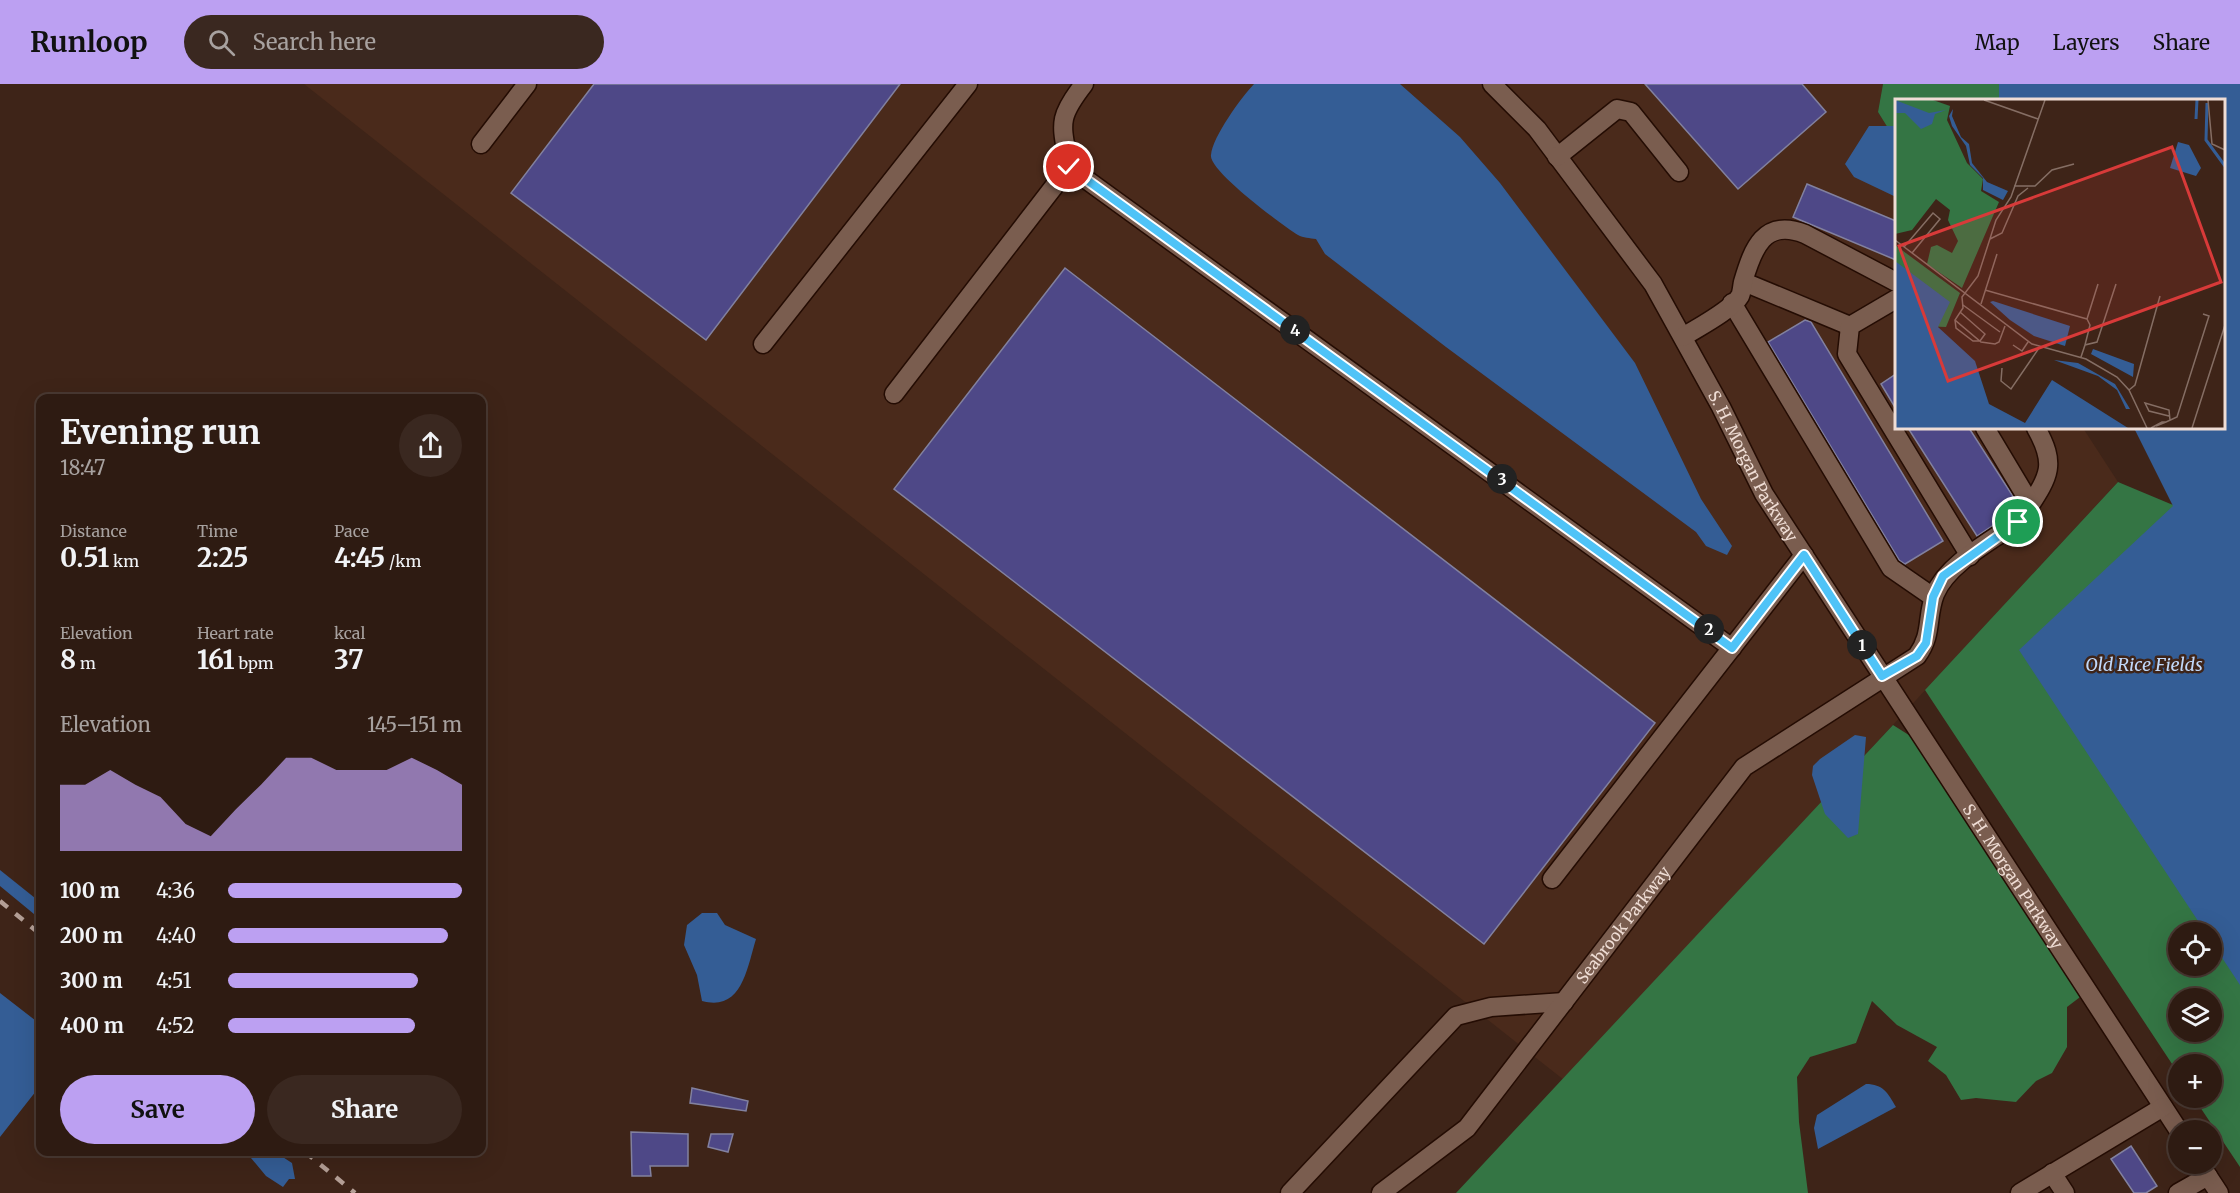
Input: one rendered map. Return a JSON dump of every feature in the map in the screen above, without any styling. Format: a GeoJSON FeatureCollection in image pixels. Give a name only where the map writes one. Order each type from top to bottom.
{"type":"FeatureCollection","features":[{"type":"Feature","properties":{"kind":"street"},"geometry":{"type":"LineString","coordinates":[[481,144],[527,84]]}},
{"type":"Feature","properties":{"kind":"street"},"geometry":{"type":"LineString","coordinates":[[763,344],[969,84]]}},
{"type":"Feature","properties":{"kind":"street"},"geometry":{"type":"LineString","coordinates":[[1084,84],[1067,105],[1061,122],[1069,167],[1732,648]]}},
{"type":"Feature","properties":{"kind":"street","name":"S. H. Morgan Parkway"},"geometry":{"type":"LineString","coordinates":[[1492,84],[1537,129],[1653,284],[1764,494],[2172,1120]]}},
{"type":"Feature","properties":{"kind":"street"},"geometry":{"type":"LineString","coordinates":[[1557,157],[1617,109],[1624,109],[1631,112],[1679,172]]}},
{"type":"Feature","properties":{"kind":"street"},"geometry":{"type":"LineString","coordinates":[[894,394],[1069,167]]}},
{"type":"Feature","properties":{"kind":"street"},"geometry":{"type":"LineString","coordinates":[[1683,337],[1740,297],[1756,247],[1771,230],[1789,228],[1895,281]]}},
{"type":"Feature","properties":{"kind":"street"},"geometry":{"type":"LineString","coordinates":[[1744,282],[1850,326]]}},
{"type":"Feature","properties":{"kind":"street"},"geometry":{"type":"LineString","coordinates":[[1850,326],[1895,299]]}},
{"type":"Feature","properties":{"kind":"street"},"geometry":{"type":"LineString","coordinates":[[1732,303],[1891,568],[1933,597],[1943,576],[2018,522],[2043,486],[2051,465],[2048,448],[2037,429]]}},
{"type":"Feature","properties":{"kind":"street"},"geometry":{"type":"LineString","coordinates":[[1850,326],[1847,354],[1970,556]]}},
{"type":"Feature","properties":{"kind":"street"},"geometry":{"type":"LineString","coordinates":[[1986,429],[2027,498],[2027,510]]}},
{"type":"Feature","properties":{"kind":"street"},"geometry":{"type":"LineString","coordinates":[[1552,879],[1804,555]]}},
{"type":"Feature","properties":{"kind":"street","name":"Seabrook Parkway"},"geometry":{"type":"LineString","coordinates":[[1381,1193],[1467,1128],[1744,767],[1882,676],[1917,656],[1926,643],[1933,597]]}},
{"type":"Feature","properties":{"kind":"street"},"geometry":{"type":"LineString","coordinates":[[1290,1193],[1456,1016],[1491,1007],[1564,1002]]}},
{"type":"Feature","properties":{"kind":"street"},"geometry":{"type":"LineString","coordinates":[[2020,1193],[2163,1107]]}},
{"type":"Feature","properties":{"kind":"street"},"geometry":{"type":"LineString","coordinates":[[2052,1173],[2065,1193]]}},
{"type":"Feature","properties":{"kind":"street"},"geometry":{"type":"LineString","coordinates":[[2178,1193],[2199,1174]]}},
{"type":"Feature","properties":{"kind":"street"},"geometry":{"type":"LineString","coordinates":[[2207,1174],[2219,1193]]}},
{"type":"Feature","properties":{"kind":"shaded area"},"geometry":{"type":"Polygon","coordinates":[[[304,84],[1883,84],[1878,112],[1895,139],[1895,429],[2084,429],[2118,482],[1564,1080],[304,84]]]}},
{"type":"Feature","properties":{"kind":"green space"},"geometry":{"type":"Polygon","coordinates":[[[1883,84],[2240,84],[2225,99],[1895,99],[1895,139],[1878,112],[1883,84]]]}},
{"type":"Feature","properties":{"kind":"green space"},"geometry":{"type":"Polygon","coordinates":[[[2118,482],[2240,533],[2240,1167],[2222,1140],[2222,1120],[2209,1120],[2201,1108],[2222,1108],[2222,1054],[2168,1054],[2168,1058],[1925,690],[2118,482]]]}},
{"type":"Feature","properties":{"kind":"green space"},"geometry":{"type":"Polygon","coordinates":[[[1893,725],[1931,749],[2088,991],[2067,1007],[2067,1047],[2052,1073],[2036,1081],[2016,1102],[1976,1098],[1961,1100],[1946,1075],[1928,1061],[1937,1047],[1897,1025],[1872,1001],[1856,1043],[1810,1057],[1797,1077],[1799,1122],[1808,1193],[1456,1193],[1893,725]]]}},
{"type":"Feature","properties":{"kind":"water"},"geometry":{"type":"Polygon","coordinates":[[[1254,84],[1400,84],[1460,137],[1500,183],[1635,363],[1701,499],[1732,546],[1727,555],[1706,546],[1696,532],[1446,347],[1325,254],[1316,239],[1300,236],[1290,230],[1233,185],[1221,173],[1211,155],[1228,118],[1254,84]]]}},
{"type":"Feature","properties":{"kind":"water","name":"Old Rice Fields"},"geometry":{"type":"Polygon","coordinates":[[[1999,84],[2240,84],[2240,985],[2222,958],[2222,922],[2199,922],[2019,650],[2173,506],[2134,429],[2225,429],[2225,99],[1999,99],[1999,84]]]}},
{"type":"Feature","properties":{"kind":"water"},"geometry":{"type":"Polygon","coordinates":[[[1869,126],[1895,126],[1895,197],[1854,177],[1845,164],[1869,126]]]}},
{"type":"Feature","properties":{"kind":"water"},"geometry":{"type":"Polygon","coordinates":[[[1855,735],[1866,737],[1858,834],[1848,838],[1825,814],[1812,775],[1813,766],[1820,759],[1855,735]]]}},
{"type":"Feature","properties":{"kind":"water"},"geometry":{"type":"Polygon","coordinates":[[[0,870],[36,899],[36,916],[0,886],[0,870]]]}},
{"type":"Feature","properties":{"kind":"water"},"geometry":{"type":"Polygon","coordinates":[[[702,913],[717,913],[725,925],[756,939],[741,985],[726,1000],[715,1003],[702,1001],[697,975],[684,945],[687,925],[702,913]]]}},
{"type":"Feature","properties":{"kind":"water"},"geometry":{"type":"Polygon","coordinates":[[[0,993],[36,1021],[36,1091],[0,1137],[0,993]]]}},
{"type":"Feature","properties":{"kind":"water"},"geometry":{"type":"Polygon","coordinates":[[[1866,1084],[1872,1084],[1884,1090],[1896,1107],[1818,1149],[1814,1128],[1817,1115],[1866,1084]]]}},
{"type":"Feature","properties":{"kind":"water"},"geometry":{"type":"Polygon","coordinates":[[[249,1156],[281,1156],[292,1163],[295,1179],[289,1179],[283,1187],[266,1176],[249,1156]]]}},
{"type":"Feature","properties":{"kind":"building"},"geometry":{"type":"Polygon","coordinates":[[[594,84],[900,84],[706,340],[511,193],[594,84]]]}},
{"type":"Feature","properties":{"kind":"building"},"geometry":{"type":"Polygon","coordinates":[[[1645,84],[1802,84],[1826,112],[1738,189],[1645,84]]]}},
{"type":"Feature","properties":{"kind":"building"},"geometry":{"type":"Polygon","coordinates":[[[1807,184],[1895,221],[1895,260],[1793,217],[1807,184]]]}},
{"type":"Feature","properties":{"kind":"building"},"geometry":{"type":"Polygon","coordinates":[[[1065,268],[1655,723],[1484,944],[894,489],[1065,268]]]}},
{"type":"Feature","properties":{"kind":"building"},"geometry":{"type":"Polygon","coordinates":[[[1805,320],[1811,322],[1943,541],[1905,564],[1899,560],[1768,342],[1805,320]]]}},
{"type":"Feature","properties":{"kind":"building"},"geometry":{"type":"Polygon","coordinates":[[[1895,375],[1895,407],[1881,384],[1895,375]]]}},
{"type":"Feature","properties":{"kind":"building"},"geometry":{"type":"Polygon","coordinates":[[[1909,429],[1970,429],[2016,501],[2010,514],[1977,536],[1909,429]]]}},
{"type":"Feature","properties":{"kind":"building"},"geometry":{"type":"Polygon","coordinates":[[[692,1088],[748,1101],[746,1111],[690,1103],[692,1088]]]}},
{"type":"Feature","properties":{"kind":"building"},"geometry":{"type":"Polygon","coordinates":[[[631,1132],[688,1134],[688,1166],[650,1166],[651,1176],[632,1176],[631,1132]]]}},
{"type":"Feature","properties":{"kind":"building"},"geometry":{"type":"Polygon","coordinates":[[[711,1134],[733,1134],[728,1152],[708,1147],[711,1134]]]}},
{"type":"Feature","properties":{"kind":"building"},"geometry":{"type":"Polygon","coordinates":[[[2131,1146],[2157,1186],[2146,1193],[2134,1193],[2111,1159],[2131,1146]]]}},
{"type":"Feature","properties":{"kind":"railway"},"geometry":{"type":"LineString","coordinates":[[0,901],[36,931]]}},
{"type":"Feature","properties":{"kind":"railway"},"geometry":{"type":"LineString","coordinates":[[310,1156],[355,1193]]}},
{"type":"Feature","properties":{"kind":"route"},"geometry":{"type":"LineString","coordinates":[[1069,167],[1712,631],[1732,648],[1804,555],[1882,676],[1917,656],[1926,643],[1933,597],[1943,576],[2018,522]]}}]}
